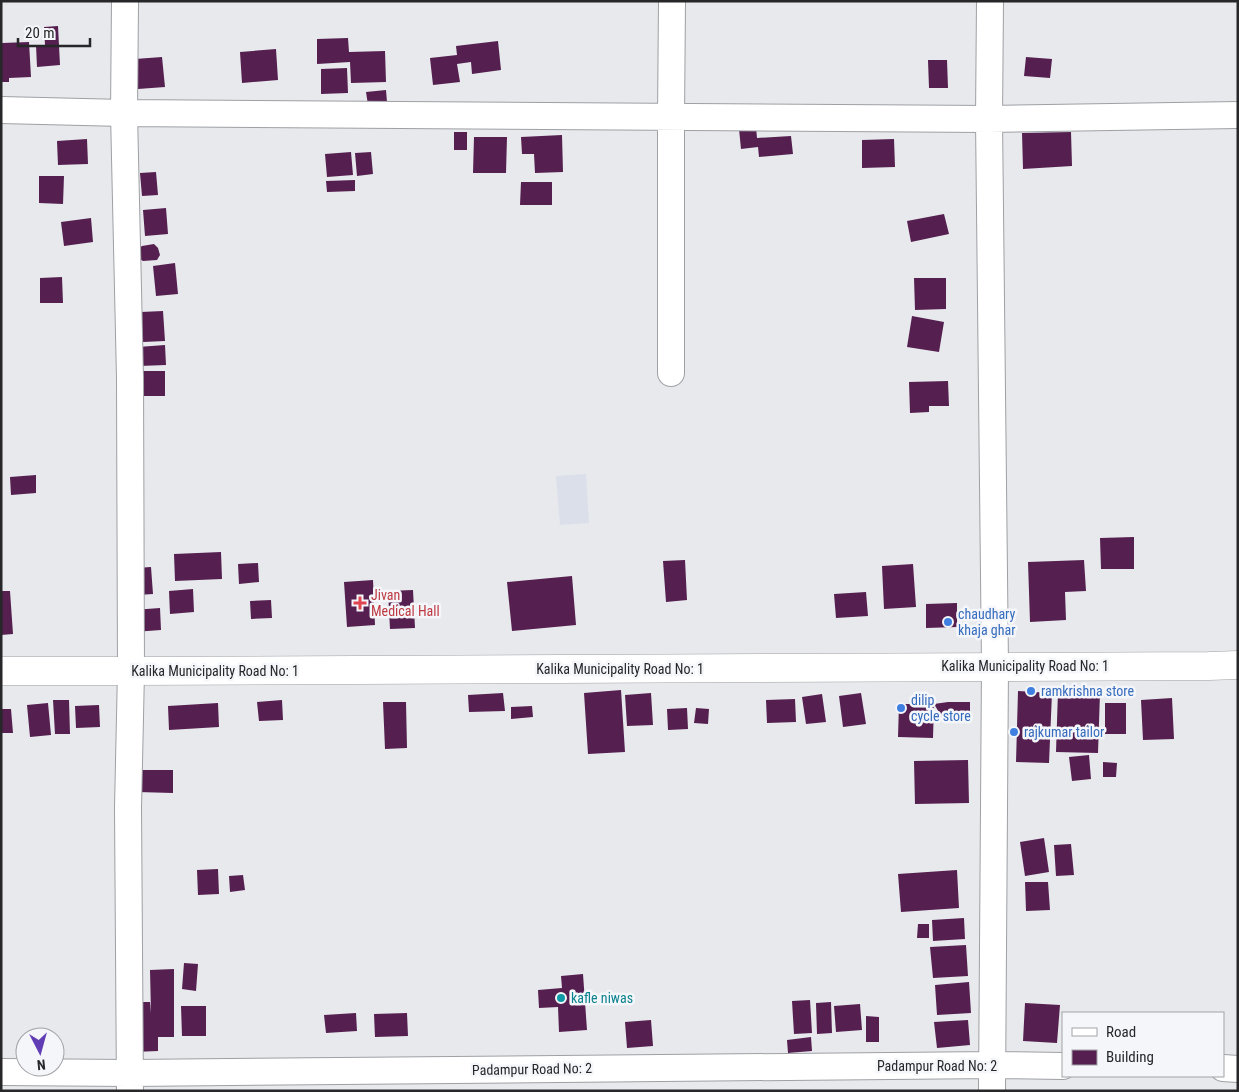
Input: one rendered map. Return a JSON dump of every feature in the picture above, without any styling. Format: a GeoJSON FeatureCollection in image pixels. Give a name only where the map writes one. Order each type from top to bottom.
{"type":"FeatureCollection","features":[{"type":"Feature","properties":{"kind":"street"},"geometry":{"type":"LineString","coordinates":[[125,1],[124,113],[130,378],[131,671],[128,808],[130,1082]]}},
{"type":"Feature","properties":{"kind":"street"},"geometry":{"type":"LineString","coordinates":[[671,373],[672,1]]}},
{"type":"Feature","properties":{"kind":"street"},"geometry":{"type":"LineString","coordinates":[[990,1],[989,119],[995,666],[992,1091]]}},
{"type":"Feature","properties":{"kind":"street"},"geometry":{"type":"LineString","coordinates":[[1,110],[124,113],[989,119],[1238,115]]}},
{"type":"Feature","properties":{"kind":"street","name":"Kalika Municipality Road No: 1"},"geometry":{"type":"LineString","coordinates":[[1,671],[1238,665]]}},
{"type":"Feature","properties":{"kind":"street","name":"Padampur Road No: 2"},"geometry":{"type":"LineString","coordinates":[[1,1072],[130,1082],[992,1065],[1062,1066]]}},
{"type":"Feature","properties":{"kind":"street"},"geometry":{"type":"LineString","coordinates":[[1224,1068],[1238,1068]]}},
{"type":"Feature","properties":{"kind":"shaded area"},"geometry":{"type":"Polygon","coordinates":[[[586,474],[589,523],[560,525],[556,476],[586,474]]]}},
{"type":"Feature","properties":{"kind":"building"},"geometry":{"type":"Polygon","coordinates":[[[58,26],[60,65],[37,67],[36,45],[45,45],[44,27],[58,26]]]}},
{"type":"Feature","properties":{"kind":"building"},"geometry":{"type":"Polygon","coordinates":[[[348,38],[349,52],[385,51],[386,82],[351,83],[350,62],[317,64],[317,39],[348,38]]]}},
{"type":"Feature","properties":{"kind":"building"},"geometry":{"type":"Polygon","coordinates":[[[498,41],[501,70],[472,74],[471,62],[457,64],[460,82],[433,85],[430,58],[457,55],[456,46],[498,41]]]}},
{"type":"Feature","properties":{"kind":"building"},"geometry":{"type":"Polygon","coordinates":[[[29,42],[31,77],[9,78],[9,82],[1,82],[2,43],[29,42]]]}},
{"type":"Feature","properties":{"kind":"building"},"geometry":{"type":"Polygon","coordinates":[[[276,49],[278,80],[242,83],[240,52],[276,49]]]}},
{"type":"Feature","properties":{"kind":"building"},"geometry":{"type":"Polygon","coordinates":[[[162,57],[165,87],[138,89],[135,59],[162,57]]]}},
{"type":"Feature","properties":{"kind":"building"},"geometry":{"type":"Polygon","coordinates":[[[1026,57],[1052,59],[1050,78],[1024,76],[1026,57]]]}},
{"type":"Feature","properties":{"kind":"building"},"geometry":{"type":"Polygon","coordinates":[[[928,60],[947,60],[948,88],[929,88],[928,60]]]}},
{"type":"Feature","properties":{"kind":"building"},"geometry":{"type":"Polygon","coordinates":[[[347,68],[348,93],[321,94],[321,69],[347,68]]]}},
{"type":"Feature","properties":{"kind":"building"},"geometry":{"type":"Polygon","coordinates":[[[386,90],[387,102],[368,105],[366,92],[386,90]]]}},
{"type":"Feature","properties":{"kind":"building"},"geometry":{"type":"Polygon","coordinates":[[[756,127],[757,138],[791,136],[793,154],[759,157],[758,147],[741,149],[739,129],[756,127]]]}},
{"type":"Feature","properties":{"kind":"building"},"geometry":{"type":"Polygon","coordinates":[[[454,132],[467,132],[467,150],[454,150],[454,132]]]}},
{"type":"Feature","properties":{"kind":"building"},"geometry":{"type":"Polygon","coordinates":[[[1071,132],[1072,166],[1023,169],[1022,133],[1071,132]]]}},
{"type":"Feature","properties":{"kind":"building"},"geometry":{"type":"Polygon","coordinates":[[[562,135],[563,172],[535,173],[534,154],[522,154],[521,137],[562,135]]]}},
{"type":"Feature","properties":{"kind":"building"},"geometry":{"type":"Polygon","coordinates":[[[474,137],[507,137],[506,173],[473,173],[474,137]]]}},
{"type":"Feature","properties":{"kind":"building"},"geometry":{"type":"Polygon","coordinates":[[[87,139],[88,164],[58,165],[57,141],[87,139]]]}},
{"type":"Feature","properties":{"kind":"building"},"geometry":{"type":"Polygon","coordinates":[[[894,139],[895,167],[862,168],[862,140],[894,139]]]}},
{"type":"Feature","properties":{"kind":"building"},"geometry":{"type":"Polygon","coordinates":[[[351,152],[353,175],[327,177],[325,154],[351,152]]]}},
{"type":"Feature","properties":{"kind":"building"},"geometry":{"type":"Polygon","coordinates":[[[371,152],[373,174],[357,176],[355,153],[371,152]]]}},
{"type":"Feature","properties":{"kind":"building"},"geometry":{"type":"Polygon","coordinates":[[[156,172],[158,195],[142,196],[140,173],[156,172]]]}},
{"type":"Feature","properties":{"kind":"building"},"geometry":{"type":"Polygon","coordinates":[[[39,176],[64,176],[63,204],[39,203],[39,176]]]}},
{"type":"Feature","properties":{"kind":"building"},"geometry":{"type":"Polygon","coordinates":[[[355,180],[355,191],[327,192],[326,181],[355,180]]]}},
{"type":"Feature","properties":{"kind":"building"},"geometry":{"type":"Polygon","coordinates":[[[521,182],[552,182],[552,205],[520,205],[521,182]]]}},
{"type":"Feature","properties":{"kind":"building"},"geometry":{"type":"Polygon","coordinates":[[[166,208],[168,234],[145,236],[143,210],[166,208]]]}},
{"type":"Feature","properties":{"kind":"building"},"geometry":{"type":"Polygon","coordinates":[[[944,214],[949,234],[911,242],[907,221],[944,214]]]}},
{"type":"Feature","properties":{"kind":"building"},"geometry":{"type":"Polygon","coordinates":[[[91,218],[93,242],[64,246],[61,222],[91,218]]]}},
{"type":"Feature","properties":{"kind":"building"},"geometry":{"type":"Polygon","coordinates":[[[154,244],[158,248],[160,255],[157,260],[143,261],[138,258],[137,250],[142,246],[154,244]]]}},
{"type":"Feature","properties":{"kind":"building"},"geometry":{"type":"Polygon","coordinates":[[[175,263],[178,294],[156,296],[153,266],[175,263]]]}},
{"type":"Feature","properties":{"kind":"building"},"geometry":{"type":"Polygon","coordinates":[[[62,277],[63,303],[40,303],[40,278],[62,277]]]}},
{"type":"Feature","properties":{"kind":"building"},"geometry":{"type":"Polygon","coordinates":[[[914,278],[946,278],[946,309],[915,310],[914,278]]]}},
{"type":"Feature","properties":{"kind":"building"},"geometry":{"type":"Polygon","coordinates":[[[163,311],[165,341],[143,342],[141,312],[163,311]]]}},
{"type":"Feature","properties":{"kind":"building"},"geometry":{"type":"Polygon","coordinates":[[[912,316],[944,322],[939,352],[907,347],[912,316]]]}},
{"type":"Feature","properties":{"kind":"building"},"geometry":{"type":"Polygon","coordinates":[[[165,345],[166,365],[139,366],[138,347],[165,345]]]}},
{"type":"Feature","properties":{"kind":"building"},"geometry":{"type":"Polygon","coordinates":[[[138,371],[165,371],[165,396],[139,396],[138,371]]]}},
{"type":"Feature","properties":{"kind":"building"},"geometry":{"type":"Polygon","coordinates":[[[948,381],[949,406],[929,406],[929,412],[910,413],[909,382],[948,381]]]}},
{"type":"Feature","properties":{"kind":"building"},"geometry":{"type":"Polygon","coordinates":[[[36,475],[36,493],[11,495],[10,477],[36,475]]]}},
{"type":"Feature","properties":{"kind":"building"},"geometry":{"type":"Polygon","coordinates":[[[1134,537],[1134,569],[1101,569],[1100,538],[1134,537]]]}},
{"type":"Feature","properties":{"kind":"building"},"geometry":{"type":"Polygon","coordinates":[[[221,552],[222,579],[175,581],[174,554],[221,552]]]}},
{"type":"Feature","properties":{"kind":"building"},"geometry":{"type":"Polygon","coordinates":[[[685,560],[687,600],[666,602],[663,561],[685,560]]]}},
{"type":"Feature","properties":{"kind":"building"},"geometry":{"type":"Polygon","coordinates":[[[1084,560],[1086,591],[1065,592],[1066,620],[1030,622],[1028,562],[1084,560]]]}},
{"type":"Feature","properties":{"kind":"building"},"geometry":{"type":"Polygon","coordinates":[[[258,563],[259,582],[239,584],[238,564],[258,563]]]}},
{"type":"Feature","properties":{"kind":"building"},"geometry":{"type":"Polygon","coordinates":[[[913,564],[916,607],[884,609],[882,566],[913,564]]]}},
{"type":"Feature","properties":{"kind":"building"},"geometry":{"type":"Polygon","coordinates":[[[151,567],[153,594],[138,595],[136,568],[151,567]]]}},
{"type":"Feature","properties":{"kind":"building"},"geometry":{"type":"Polygon","coordinates":[[[572,576],[576,625],[512,631],[507,582],[572,576]]]}},
{"type":"Feature","properties":{"kind":"building","name":"Jivan Medical Hall"},"geometry":{"type":"Polygon","coordinates":[[[373,580],[375,625],[347,627],[344,582],[373,580]]]}},
{"type":"Feature","properties":{"kind":"building"},"geometry":{"type":"Polygon","coordinates":[[[193,589],[194,612],[170,614],[169,591],[193,589]]]}},
{"type":"Feature","properties":{"kind":"building"},"geometry":{"type":"Polygon","coordinates":[[[413,590],[415,628],[390,629],[388,591],[413,590]]]}},
{"type":"Feature","properties":{"kind":"building"},"geometry":{"type":"Polygon","coordinates":[[[1,591],[10,591],[13,634],[1,635],[1,591]]]}},
{"type":"Feature","properties":{"kind":"building"},"geometry":{"type":"Polygon","coordinates":[[[866,592],[868,616],[836,618],[834,594],[866,592]]]}},
{"type":"Feature","properties":{"kind":"building"},"geometry":{"type":"Polygon","coordinates":[[[271,600],[272,618],[251,619],[250,601],[271,600]]]}},
{"type":"Feature","properties":{"kind":"building"},"geometry":{"type":"Polygon","coordinates":[[[957,603],[957,627],[926,628],[926,604],[957,603]]]}},
{"type":"Feature","properties":{"kind":"building"},"geometry":{"type":"Polygon","coordinates":[[[160,608],[161,630],[134,632],[133,610],[160,608]]]}},
{"type":"Feature","properties":{"kind":"building"},"geometry":{"type":"Polygon","coordinates":[[[621,690],[625,752],[588,754],[584,693],[621,690]]]}},
{"type":"Feature","properties":{"kind":"building"},"geometry":{"type":"Polygon","coordinates":[[[1018,691],[1052,693],[1049,763],[1016,762],[1018,691]]]}},
{"type":"Feature","properties":{"kind":"building"},"geometry":{"type":"Polygon","coordinates":[[[1058,691],[1100,693],[1098,753],[1056,752],[1058,691]]]}},
{"type":"Feature","properties":{"kind":"building"},"geometry":{"type":"Polygon","coordinates":[[[503,693],[505,711],[469,712],[468,695],[503,693]]]}},
{"type":"Feature","properties":{"kind":"building"},"geometry":{"type":"Polygon","coordinates":[[[651,693],[653,725],[627,726],[625,695],[651,693]]]}},
{"type":"Feature","properties":{"kind":"building"},"geometry":{"type":"Polygon","coordinates":[[[861,693],[866,724],[843,727],[839,696],[861,693]]]}},
{"type":"Feature","properties":{"kind":"building"},"geometry":{"type":"Polygon","coordinates":[[[822,694],[826,722],[806,724],[802,697],[822,694]]]}},
{"type":"Feature","properties":{"kind":"building"},"geometry":{"type":"Polygon","coordinates":[[[1172,698],[1174,739],[1143,740],[1141,700],[1172,698]]]}},
{"type":"Feature","properties":{"kind":"building"},"geometry":{"type":"Polygon","coordinates":[[[795,699],[796,722],[767,723],[766,700],[795,699]]]}},
{"type":"Feature","properties":{"kind":"building"},"geometry":{"type":"Polygon","coordinates":[[[53,700],[69,700],[70,734],[55,734],[53,700]]]}},
{"type":"Feature","properties":{"kind":"building"},"geometry":{"type":"Polygon","coordinates":[[[282,700],[283,720],[259,721],[257,702],[282,700]]]}},
{"type":"Feature","properties":{"kind":"building"},"geometry":{"type":"Polygon","coordinates":[[[383,702],[406,702],[407,748],[385,749],[383,702]]]}},
{"type":"Feature","properties":{"kind":"building"},"geometry":{"type":"Polygon","coordinates":[[[970,702],[970,719],[943,719],[934,704],[970,702]]]}},
{"type":"Feature","properties":{"kind":"building"},"geometry":{"type":"Polygon","coordinates":[[[48,703],[51,735],[30,737],[27,705],[48,703]]]}},
{"type":"Feature","properties":{"kind":"building"},"geometry":{"type":"Polygon","coordinates":[[[218,703],[219,727],[169,730],[168,706],[218,703]]]}},
{"type":"Feature","properties":{"kind":"building"},"geometry":{"type":"Polygon","coordinates":[[[1105,703],[1126,703],[1126,734],[1105,734],[1105,703]]]}},
{"type":"Feature","properties":{"kind":"building"},"geometry":{"type":"Polygon","coordinates":[[[899,704],[934,704],[933,738],[898,737],[899,704]]]}},
{"type":"Feature","properties":{"kind":"building"},"geometry":{"type":"Polygon","coordinates":[[[99,705],[100,727],[76,728],[75,706],[99,705]]]}},
{"type":"Feature","properties":{"kind":"building"},"geometry":{"type":"Polygon","coordinates":[[[532,706],[533,717],[511,719],[511,707],[532,706]]]}},
{"type":"Feature","properties":{"kind":"building"},"geometry":{"type":"Polygon","coordinates":[[[687,708],[688,729],[668,730],[667,709],[687,708]]]}},
{"type":"Feature","properties":{"kind":"building"},"geometry":{"type":"Polygon","coordinates":[[[696,708],[709,709],[708,724],[694,723],[696,708]]]}},
{"type":"Feature","properties":{"kind":"building"},"geometry":{"type":"Polygon","coordinates":[[[1,709],[11,709],[13,733],[1,733],[1,709]]]}},
{"type":"Feature","properties":{"kind":"building"},"geometry":{"type":"Polygon","coordinates":[[[1089,755],[1091,779],[1072,781],[1069,757],[1089,755]]]}},
{"type":"Feature","properties":{"kind":"building"},"geometry":{"type":"Polygon","coordinates":[[[968,760],[969,803],[915,804],[914,761],[968,760]]]}},
{"type":"Feature","properties":{"kind":"building"},"geometry":{"type":"Polygon","coordinates":[[[1103,762],[1117,763],[1116,777],[1103,777],[1103,762]]]}},
{"type":"Feature","properties":{"kind":"building"},"geometry":{"type":"Polygon","coordinates":[[[137,770],[173,770],[173,793],[137,792],[137,770]]]}},
{"type":"Feature","properties":{"kind":"building"},"geometry":{"type":"Polygon","coordinates":[[[1044,838],[1049,872],[1025,876],[1020,842],[1044,838]]]}},
{"type":"Feature","properties":{"kind":"building"},"geometry":{"type":"Polygon","coordinates":[[[1071,844],[1074,875],[1056,876],[1054,845],[1071,844]]]}},
{"type":"Feature","properties":{"kind":"building"},"geometry":{"type":"Polygon","coordinates":[[[218,869],[219,894],[198,895],[197,870],[218,869]]]}},
{"type":"Feature","properties":{"kind":"building"},"geometry":{"type":"Polygon","coordinates":[[[957,870],[959,908],[901,912],[898,874],[957,870]]]}},
{"type":"Feature","properties":{"kind":"building"},"geometry":{"type":"Polygon","coordinates":[[[243,875],[245,890],[230,892],[229,876],[243,875]]]}},
{"type":"Feature","properties":{"kind":"building"},"geometry":{"type":"Polygon","coordinates":[[[1025,882],[1048,882],[1050,910],[1026,911],[1025,882]]]}},
{"type":"Feature","properties":{"kind":"building"},"geometry":{"type":"Polygon","coordinates":[[[964,918],[965,939],[933,941],[932,920],[964,918]]]}},
{"type":"Feature","properties":{"kind":"building"},"geometry":{"type":"Polygon","coordinates":[[[918,924],[929,924],[929,938],[917,938],[918,924]]]}},
{"type":"Feature","properties":{"kind":"building"},"geometry":{"type":"Polygon","coordinates":[[[966,945],[968,976],[933,978],[930,947],[966,945]]]}},
{"type":"Feature","properties":{"kind":"building"},"geometry":{"type":"Polygon","coordinates":[[[184,963],[198,964],[196,991],[182,989],[184,963]]]}},
{"type":"Feature","properties":{"kind":"building"},"geometry":{"type":"Polygon","coordinates":[[[174,969],[174,1037],[158,1037],[158,1051],[134,1052],[133,1002],[150,1002],[151,1013],[150,970],[174,969]]]}},
{"type":"Feature","properties":{"kind":"building","name":"kafle niwas"},"geometry":{"type":"Polygon","coordinates":[[[583,974],[587,1030],[559,1032],[558,1007],[539,1008],[538,990],[562,988],[561,976],[583,974]]]}},
{"type":"Feature","properties":{"kind":"building"},"geometry":{"type":"Polygon","coordinates":[[[969,982],[971,1013],[937,1015],[935,985],[969,982]]]}},
{"type":"Feature","properties":{"kind":"building"},"geometry":{"type":"Polygon","coordinates":[[[810,1000],[812,1033],[794,1034],[792,1001],[810,1000]]]}},
{"type":"Feature","properties":{"kind":"building"},"geometry":{"type":"Polygon","coordinates":[[[831,1002],[832,1033],[817,1034],[816,1003],[831,1002]]]}},
{"type":"Feature","properties":{"kind":"building"},"geometry":{"type":"Polygon","coordinates":[[[1025,1003],[1060,1005],[1057,1043],[1023,1041],[1025,1003]]]}},
{"type":"Feature","properties":{"kind":"building"},"geometry":{"type":"Polygon","coordinates":[[[860,1004],[862,1030],[836,1032],[834,1006],[860,1004]]]}},
{"type":"Feature","properties":{"kind":"building"},"geometry":{"type":"Polygon","coordinates":[[[181,1006],[206,1006],[206,1036],[182,1036],[181,1006]]]}},
{"type":"Feature","properties":{"kind":"building"},"geometry":{"type":"Polygon","coordinates":[[[356,1013],[357,1031],[326,1033],[324,1015],[356,1013]]]}},
{"type":"Feature","properties":{"kind":"building"},"geometry":{"type":"Polygon","coordinates":[[[407,1013],[408,1036],[375,1037],[374,1014],[407,1013]]]}},
{"type":"Feature","properties":{"kind":"building"},"geometry":{"type":"Polygon","coordinates":[[[866,1016],[879,1017],[879,1042],[866,1042],[866,1016]]]}},
{"type":"Feature","properties":{"kind":"building"},"geometry":{"type":"Polygon","coordinates":[[[651,1020],[653,1046],[627,1048],[625,1022],[651,1020]]]}},
{"type":"Feature","properties":{"kind":"building"},"geometry":{"type":"Polygon","coordinates":[[[968,1020],[970,1045],[937,1048],[934,1022],[968,1020]]]}},
{"type":"Feature","properties":{"kind":"building"},"geometry":{"type":"Polygon","coordinates":[[[811,1037],[812,1051],[788,1053],[787,1040],[811,1037]]]}},
{"type":"Feature","properties":{"kind":"place","name":"Jivan Medical Hall"},"geometry":{"type":"Point","coordinates":[360,603]}},
{"type":"Feature","properties":{"kind":"place","name":"chaudhary khaja ghar"},"geometry":{"type":"Point","coordinates":[948,622]}},
{"type":"Feature","properties":{"kind":"place","name":"ramkrishna store"},"geometry":{"type":"Point","coordinates":[1031,691]}},
{"type":"Feature","properties":{"kind":"place","name":"dilip cycle store"},"geometry":{"type":"Point","coordinates":[901,708]}},
{"type":"Feature","properties":{"kind":"place","name":"rajkumar tailor"},"geometry":{"type":"Point","coordinates":[1014,732]}},
{"type":"Feature","properties":{"kind":"place","name":"kafle niwas"},"geometry":{"type":"Point","coordinates":[561,998]}}]}
